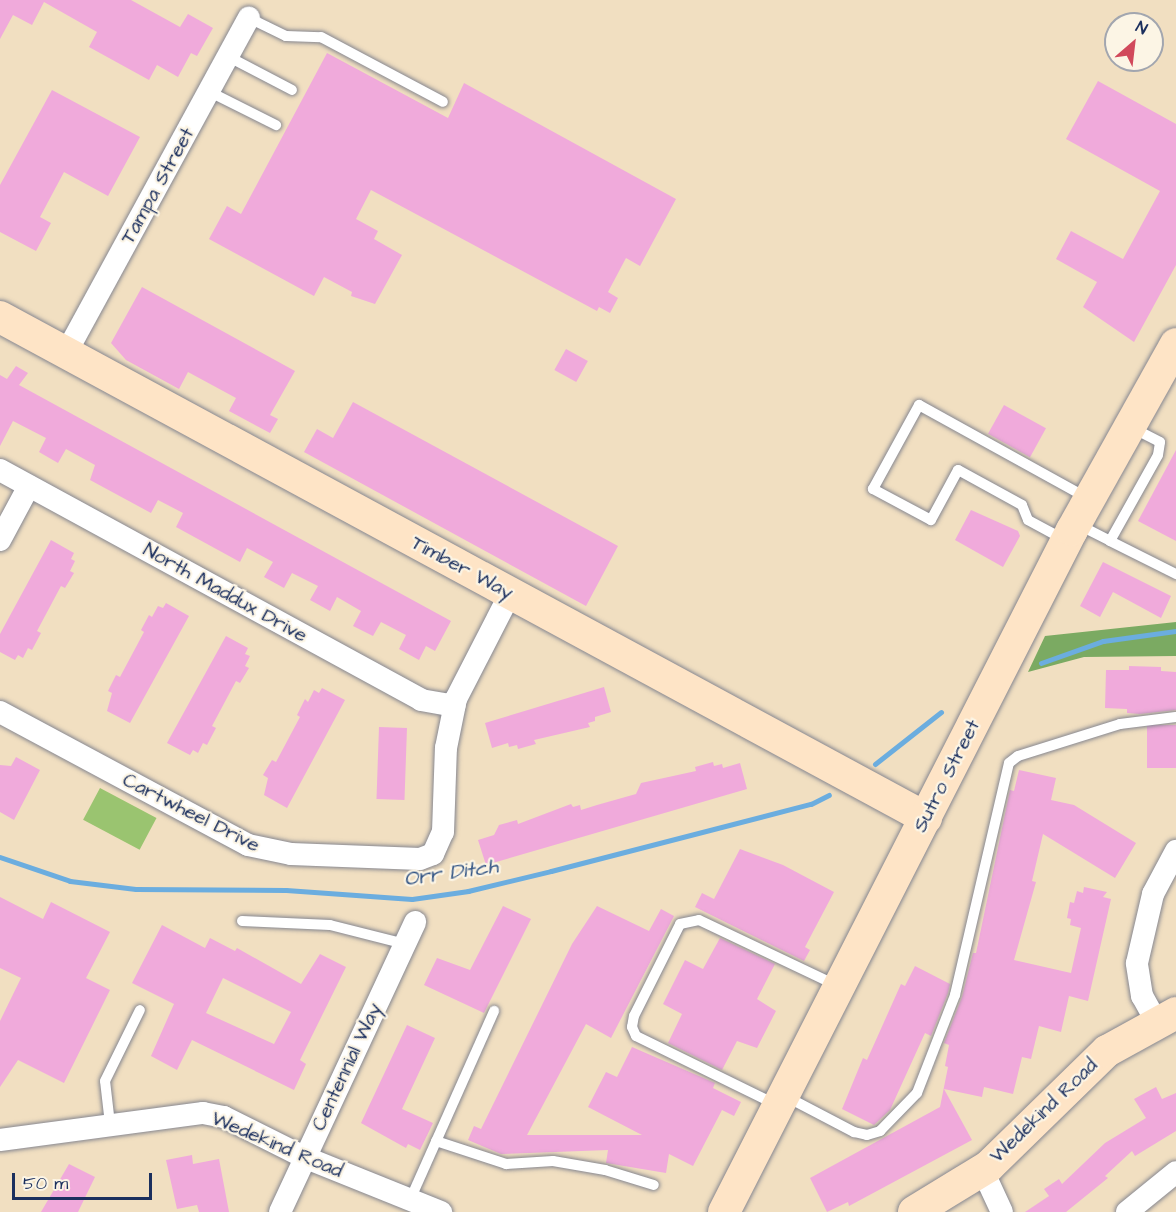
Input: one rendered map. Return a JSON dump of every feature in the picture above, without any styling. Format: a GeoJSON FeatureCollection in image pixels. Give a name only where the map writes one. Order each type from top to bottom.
{"type":"FeatureCollection","features":[{"type":"Feature","properties":{"kind":"street","name":"Tampa Street"},"geometry":{"type":"LineString","coordinates":[[66,353],[249,18]]}},
{"type":"Feature","properties":{"kind":"street","name":"Timber Way"},"geometry":{"type":"LineString","coordinates":[[0,317],[926,818]]}},
{"type":"Feature","properties":{"kind":"street","name":"Sutro Street"},"geometry":{"type":"LineString","coordinates":[[732,1206],[781,1101],[1077,521],[1129,426],[1164,373],[1176,344]]}},
{"type":"Feature","properties":{"kind":"street","name":"North Maddux Drive"},"geometry":{"type":"LineString","coordinates":[[0,470],[421,700],[454,706]]}},
{"type":"Feature","properties":{"kind":"street"},"geometry":{"type":"LineString","coordinates":[[0,540],[29,486]]}},
{"type":"Feature","properties":{"kind":"street"},"geometry":{"type":"LineString","coordinates":[[454,706],[471,663],[510,594]]}},
{"type":"Feature","properties":{"kind":"street","name":"Cartwheel Drive"},"geometry":{"type":"LineString","coordinates":[[0,712],[228,835],[267,851],[408,859],[433,854],[443,832],[446,748],[454,706]]}},
{"type":"Feature","properties":{"kind":"street"},"geometry":{"type":"LineString","coordinates":[[1166,1017],[1142,996],[1137,963],[1153,894],[1176,851]]}},
{"type":"Feature","properties":{"kind":"street","name":"Centennial Way"},"geometry":{"type":"LineString","coordinates":[[280,1212],[415,922]]}},
{"type":"Feature","properties":{"kind":"street","name":"Wedekind Road"},"geometry":{"type":"LineString","coordinates":[[914,1212],[982,1171],[1085,1068],[1166,1017]]}},
{"type":"Feature","properties":{"kind":"street","name":"Wedekind Road"},"geometry":{"type":"LineString","coordinates":[[0,1140],[203,1113],[224,1118],[304,1157],[441,1212]]}},
{"type":"Feature","properties":{"kind":"street"},"geometry":{"type":"LineString","coordinates":[[982,1171],[1002,1212]]}},
{"type":"Feature","properties":{"kind":"street"},"geometry":{"type":"LineString","coordinates":[[1127,1212],[1176,1172]]}},
{"type":"Feature","properties":{"kind":"lane"},"geometry":{"type":"LineString","coordinates":[[249,18],[286,36],[321,37],[443,102]]}},
{"type":"Feature","properties":{"kind":"lane"},"geometry":{"type":"LineString","coordinates":[[229,57],[292,90]]}},
{"type":"Feature","properties":{"kind":"lane"},"geometry":{"type":"LineString","coordinates":[[210,92],[276,125]]}},
{"type":"Feature","properties":{"kind":"lane"},"geometry":{"type":"LineString","coordinates":[[1077,521],[1028,520],[1022,505],[958,470],[931,520],[873,489],[919,405],[1077,521],[1110,541],[1176,574]]}},
{"type":"Feature","properties":{"kind":"lane"},"geometry":{"type":"LineString","coordinates":[[1110,541],[1158,455],[1160,442],[1129,426]]}},
{"type":"Feature","properties":{"kind":"lane"},"geometry":{"type":"LineString","coordinates":[[839,986],[699,920],[680,924],[634,1017],[632,1027],[636,1036],[854,1132],[867,1135],[880,1131],[917,1093],[955,995],[1009,763],[1018,756],[1120,724],[1176,717]]}},
{"type":"Feature","properties":{"kind":"lane"},"geometry":{"type":"LineString","coordinates":[[242,921],[330,925],[405,944]]}},
{"type":"Feature","properties":{"kind":"lane"},"geometry":{"type":"LineString","coordinates":[[110,1124],[105,1081],[140,1010]]}},
{"type":"Feature","properties":{"kind":"lane"},"geometry":{"type":"LineString","coordinates":[[410,1201],[494,1011]]}},
{"type":"Feature","properties":{"kind":"lane"},"geometry":{"type":"LineString","coordinates":[[436,1141],[506,1164],[552,1161],[605,1170],[654,1185]]}},
{"type":"Feature","properties":{"kind":"green space"},"geometry":{"type":"Polygon","coordinates":[[[1176,622],[1176,656],[1084,657],[1028,672],[1045,636],[1176,622]]]}},
{"type":"Feature","properties":{"kind":"green space"},"geometry":{"type":"Polygon","coordinates":[[[100,788],[157,818],[140,850],[83,820],[100,788]]]}},
{"type":"Feature","properties":{"kind":"building"},"geometry":{"type":"Polygon","coordinates":[[[0,0],[131,0],[180,27],[188,14],[213,28],[197,56],[191,53],[178,77],[157,65],[149,80],[89,47],[97,32],[44,2],[32,25],[13,15],[0,39],[0,0]]]}},
{"type":"Feature","properties":{"kind":"building"},"geometry":{"type":"Polygon","coordinates":[[[327,53],[448,118],[464,83],[676,199],[640,266],[626,258],[608,292],[618,298],[610,313],[599,307],[597,311],[371,190],[356,219],[378,231],[374,239],[402,255],[375,304],[351,296],[352,292],[324,277],[314,296],[209,239],[227,206],[241,214],[327,53]]]}},
{"type":"Feature","properties":{"kind":"building"},"geometry":{"type":"Polygon","coordinates":[[[1098,81],[1176,124],[1176,265],[1134,342],[1083,307],[1097,282],[1056,259],[1071,231],[1123,259],[1160,191],[1066,139],[1098,81]]]}},
{"type":"Feature","properties":{"kind":"building"},"geometry":{"type":"Polygon","coordinates":[[[52,90],[140,137],[108,196],[64,172],[40,217],[51,223],[36,251],[0,232],[0,185],[52,90]]]}},
{"type":"Feature","properties":{"kind":"building"},"geometry":{"type":"Polygon","coordinates":[[[142,287],[295,371],[270,415],[278,419],[270,433],[229,411],[236,398],[188,372],[179,389],[126,360],[111,343],[142,287]]]}},
{"type":"Feature","properties":{"kind":"building"},"geometry":{"type":"Polygon","coordinates":[[[566,349],[588,361],[576,382],[554,370],[566,349]]]}},
{"type":"Feature","properties":{"kind":"building"},"geometry":{"type":"Polygon","coordinates":[[[16,366],[28,373],[19,385],[451,621],[435,651],[426,646],[419,660],[399,649],[406,635],[381,622],[373,636],[353,626],[361,611],[337,597],[330,611],[310,600],[318,586],[292,573],[284,588],[264,577],[273,562],[247,548],[240,562],[176,527],[183,513],[158,500],[151,513],[90,480],[95,465],[66,449],[58,463],[39,452],[46,438],[13,421],[0,446],[0,375],[7,379],[16,366]]]}},
{"type":"Feature","properties":{"kind":"building"},"geometry":{"type":"Polygon","coordinates":[[[353,402],[618,546],[586,606],[304,452],[317,429],[333,438],[353,402]]]}},
{"type":"Feature","properties":{"kind":"building"},"geometry":{"type":"Polygon","coordinates":[[[1004,405],[1046,428],[1030,457],[988,434],[1004,405]]]}},
{"type":"Feature","properties":{"kind":"building"},"geometry":{"type":"Polygon","coordinates":[[[1176,450],[1176,541],[1138,521],[1176,450]]]}},
{"type":"Feature","properties":{"kind":"building"},"geometry":{"type":"Polygon","coordinates":[[[971,510],[1018,531],[1020,536],[1003,567],[955,540],[971,510]]]}},
{"type":"Feature","properties":{"kind":"building"},"geometry":{"type":"Polygon","coordinates":[[[51,540],[74,553],[71,559],[75,561],[70,571],[74,573],[65,588],[61,586],[37,631],[41,633],[32,650],[28,648],[23,658],[18,655],[15,660],[0,652],[0,634],[51,540]]]}},
{"type":"Feature","properties":{"kind":"building"},"geometry":{"type":"Polygon","coordinates":[[[1103,562],[1171,596],[1161,618],[1113,592],[1100,617],[1080,606],[1103,562]]]}},
{"type":"Feature","properties":{"kind":"building"},"geometry":{"type":"Polygon","coordinates":[[[166,603],[189,616],[130,723],[107,711],[112,693],[108,691],[116,675],[120,677],[144,632],[141,630],[149,615],[152,617],[158,606],[163,608],[166,603]]]}},
{"type":"Feature","properties":{"kind":"building"},"geometry":{"type":"Polygon","coordinates":[[[226,636],[248,648],[245,654],[250,656],[245,666],[249,668],[240,683],[236,681],[212,726],[216,728],[207,745],[203,743],[198,753],[193,750],[190,755],[167,743],[226,636]]]}},
{"type":"Feature","properties":{"kind":"building"},"geometry":{"type":"Polygon","coordinates":[[[1129,666],[1161,667],[1161,671],[1176,672],[1176,710],[1140,714],[1127,713],[1127,709],[1105,708],[1106,670],[1129,670],[1129,666]]]}},
{"type":"Feature","properties":{"kind":"building"},"geometry":{"type":"Polygon","coordinates":[[[604,687],[611,712],[595,717],[595,721],[588,723],[590,727],[534,740],[536,744],[518,749],[517,745],[509,747],[508,743],[492,748],[485,723],[604,687]]]}},
{"type":"Feature","properties":{"kind":"building"},"geometry":{"type":"Polygon","coordinates":[[[322,688],[345,700],[287,808],[264,795],[268,778],[263,775],[272,760],[276,762],[300,717],[297,715],[305,699],[308,702],[314,690],[319,693],[322,688]]]}},
{"type":"Feature","properties":{"kind":"building"},"geometry":{"type":"Polygon","coordinates":[[[1147,725],[1176,725],[1176,768],[1147,768],[1147,725]]]}},
{"type":"Feature","properties":{"kind":"building"},"geometry":{"type":"Polygon","coordinates":[[[379,727],[407,728],[404,800],[376,799],[379,727]]]}},
{"type":"Feature","properties":{"kind":"building"},"geometry":{"type":"Polygon","coordinates":[[[16,757],[40,770],[14,820],[0,812],[0,765],[11,766],[16,757]]]}},
{"type":"Feature","properties":{"kind":"building"},"geometry":{"type":"Polygon","coordinates":[[[713,762],[714,766],[722,764],[723,768],[740,763],[747,789],[486,865],[478,840],[494,835],[499,825],[517,820],[518,824],[571,804],[573,807],[580,805],[581,810],[636,794],[641,783],[696,771],[695,767],[713,762]]]}},
{"type":"Feature","properties":{"kind":"building"},"geometry":{"type":"Polygon","coordinates":[[[1019,770],[1056,778],[1051,800],[1074,805],[1136,843],[1115,878],[1043,834],[1032,881],[1036,882],[1014,960],[1071,973],[1081,928],[1070,925],[1071,919],[1067,918],[1070,902],[1074,903],[1077,891],[1083,893],[1084,887],[1107,892],[1103,897],[1111,899],[1088,1001],[1069,996],[1061,1032],[1039,1026],[1031,1059],[1022,1057],[1013,1094],[984,1087],[982,1097],[944,1089],[972,1140],[849,1206],[848,1202],[827,1212],[810,1178],[940,1107],[948,1067],[945,1066],[949,1045],[944,1043],[962,997],[973,953],[976,953],[1010,790],[1014,791],[1019,770]]]}},
{"type":"Feature","properties":{"kind":"building"},"geometry":{"type":"Polygon","coordinates":[[[740,849],[783,865],[834,892],[805,947],[810,950],[804,961],[695,907],[702,893],[714,899],[740,849]]]}},
{"type":"Feature","properties":{"kind":"building"},"geometry":{"type":"Polygon","coordinates":[[[0,897],[43,919],[51,902],[110,932],[86,978],[110,990],[64,1083],[18,1060],[0,1087],[0,1021],[21,978],[0,968],[0,897]]]}},
{"type":"Feature","properties":{"kind":"building"},"geometry":{"type":"Polygon","coordinates":[[[503,906],[531,919],[484,1013],[424,985],[437,958],[470,970],[503,906]]]}},
{"type":"Feature","properties":{"kind":"building"},"geometry":{"type":"Polygon","coordinates":[[[597,906],[649,931],[661,909],[674,916],[611,1038],[586,1024],[527,1135],[642,1135],[588,1107],[606,1072],[617,1077],[632,1047],[715,1083],[713,1088],[741,1102],[734,1116],[722,1110],[693,1166],[669,1154],[666,1173],[606,1163],[608,1150],[501,1154],[468,1140],[474,1126],[481,1129],[572,944],[597,906]]]}},
{"type":"Feature","properties":{"kind":"building"},"geometry":{"type":"Polygon","coordinates":[[[162,925],[205,948],[210,938],[235,951],[237,948],[301,984],[320,954],[346,967],[300,1060],[306,1064],[294,1090],[192,1040],[177,1070],[151,1056],[174,1004],[132,983],[162,925]],[[223,978],[206,1013],[274,1044],[291,1012],[223,978]]]}},
{"type":"Feature","properties":{"kind":"building"},"geometry":{"type":"Polygon","coordinates":[[[720,938],[775,964],[757,999],[776,1011],[757,1048],[737,1041],[722,1070],[668,1043],[682,1014],[663,1004],[685,960],[703,969],[720,938]]]}},
{"type":"Feature","properties":{"kind":"building"},"geometry":{"type":"Polygon","coordinates":[[[915,966],[950,984],[948,993],[931,1036],[925,1033],[890,1110],[874,1125],[842,1109],[863,1058],[867,1060],[901,984],[905,986],[915,966]]]}},
{"type":"Feature","properties":{"kind":"building"},"geometry":{"type":"Polygon","coordinates":[[[407,1025],[435,1038],[402,1109],[433,1123],[420,1150],[408,1144],[406,1148],[361,1123],[407,1025]]]}},
{"type":"Feature","properties":{"kind":"building"},"geometry":{"type":"Polygon","coordinates":[[[1156,1087],[1162,1099],[1176,1093],[1176,1131],[1135,1156],[1132,1151],[1105,1176],[1108,1178],[1066,1212],[1025,1212],[1049,1196],[1044,1189],[1059,1179],[1062,1184],[1105,1143],[1146,1118],[1134,1099],[1156,1087]]]}},
{"type":"Feature","properties":{"kind":"building"},"geometry":{"type":"Polygon","coordinates":[[[192,1155],[193,1164],[219,1159],[229,1212],[199,1212],[197,1205],[177,1209],[166,1160],[192,1155]]]}},
{"type":"Feature","properties":{"kind":"building"},"geometry":{"type":"Polygon","coordinates":[[[69,1164],[95,1177],[78,1212],[41,1212],[69,1164]]]}},
{"type":"Feature","properties":{"kind":"waterway","name":"Orr Ditch"},"geometry":{"type":"LineString","coordinates":[[1041,663],[1103,641],[1176,631]]}},
{"type":"Feature","properties":{"kind":"waterway","name":"Orr Ditch"},"geometry":{"type":"LineString","coordinates":[[875,764],[941,712]]}},
{"type":"Feature","properties":{"kind":"waterway","name":"Orr Ditch"},"geometry":{"type":"LineString","coordinates":[[0,857],[70,881],[136,889],[286,890],[412,899],[468,891],[551,871],[811,804],[829,795]]}}]}
